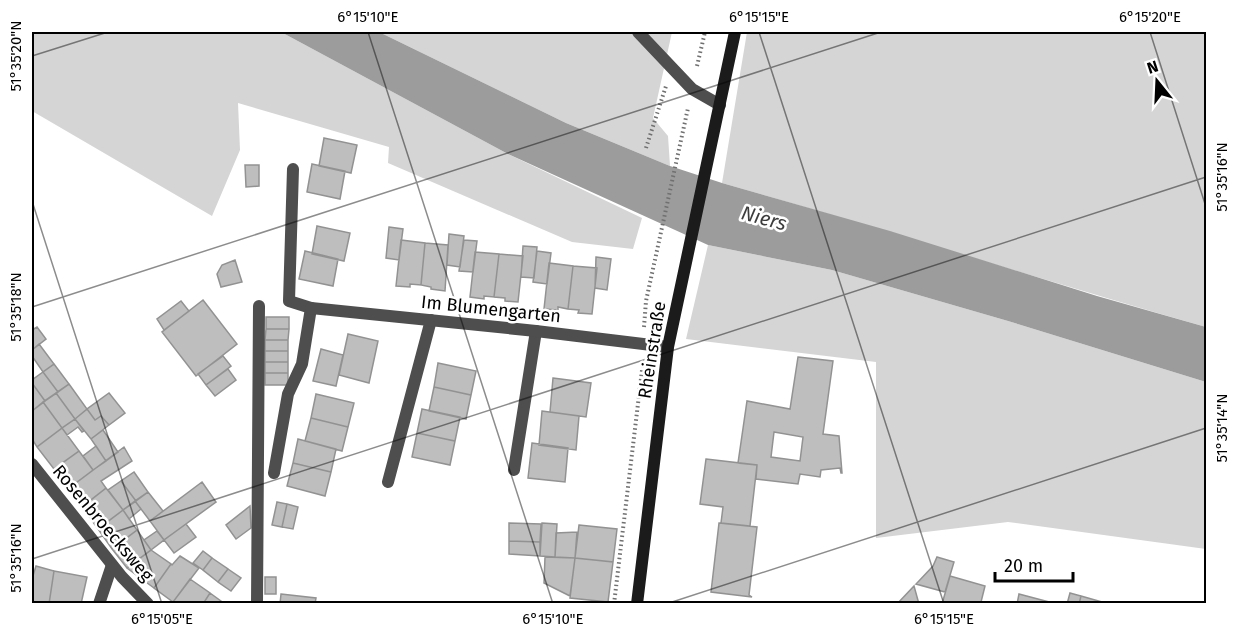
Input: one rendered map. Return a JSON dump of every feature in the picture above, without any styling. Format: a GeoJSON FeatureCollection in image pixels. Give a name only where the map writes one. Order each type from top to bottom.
{"type":"FeatureCollection","features":[{"type":"Feature","properties":{"kind":"main road","name":"Rheinstraße"},"geometry":{"type":"LineString","coordinates":[[637,603],[668,348],[735,32]]}},
{"type":"Feature","properties":{"kind":"street"},"geometry":{"type":"LineString","coordinates":[[638,32],[692,89],[720,105]]}},
{"type":"Feature","properties":{"kind":"street"},"geometry":{"type":"LineString","coordinates":[[274,473],[288,394],[302,364],[311,308],[289,301],[293,169]]}},
{"type":"Feature","properties":{"kind":"street"},"geometry":{"type":"LineString","coordinates":[[257,603],[259,306]]}},
{"type":"Feature","properties":{"kind":"street","name":"Im Blumengarten"},"geometry":{"type":"LineString","coordinates":[[311,308],[536,331],[668,348]]}},
{"type":"Feature","properties":{"kind":"street"},"geometry":{"type":"LineString","coordinates":[[388,482],[431,321]]}},
{"type":"Feature","properties":{"kind":"street"},"geometry":{"type":"LineString","coordinates":[[513,470],[536,331]]}},
{"type":"Feature","properties":{"kind":"street","name":"Rosenbroecksweg"},"geometry":{"type":"LineString","coordinates":[[32,464],[112,565],[148,603]]}},
{"type":"Feature","properties":{"kind":"street"},"geometry":{"type":"LineString","coordinates":[[99,603],[112,565]]}},
{"type":"Feature","properties":{"kind":"path"},"geometry":{"type":"LineString","coordinates":[[614,603],[643,374],[646,302],[705,32]]}},
{"type":"Feature","properties":{"kind":"path"},"geometry":{"type":"LineString","coordinates":[[646,148],[672,69]]}},
{"type":"Feature","properties":{"kind":"shaded area"},"geometry":{"type":"Polygon","coordinates":[[[32,32],[281,32],[508,154],[642,218],[633,249],[572,242],[388,163],[389,147],[238,103],[240,150],[212,216],[32,111],[32,32]]]}},
{"type":"Feature","properties":{"kind":"shaded area"},"geometry":{"type":"Polygon","coordinates":[[[379,32],[672,32],[653,118],[668,136],[670,166],[566,123],[379,32]]]}},
{"type":"Feature","properties":{"kind":"shaded area"},"geometry":{"type":"Polygon","coordinates":[[[747,32],[1206,32],[1206,327],[722,183],[747,32]]]}},
{"type":"Feature","properties":{"kind":"shaded area"},"geometry":{"type":"Polygon","coordinates":[[[708,245],[832,270],[1206,382],[1206,549],[1008,522],[876,538],[876,362],[686,339],[708,245]]]}},
{"type":"Feature","properties":{"kind":"water","name":"Niers"},"geometry":{"type":"Polygon","coordinates":[[[281,32],[379,32],[566,123],[670,166],[1206,327],[1206,382],[832,270],[708,245],[508,154],[281,32]]]}},
{"type":"Feature","properties":{"kind":"building"},"geometry":{"type":"Polygon","coordinates":[[[324,138],[357,145],[351,173],[319,166],[324,138]]]}},
{"type":"Feature","properties":{"kind":"building"},"geometry":{"type":"Polygon","coordinates":[[[312,164],[345,171],[340,199],[307,192],[312,164]]]}},
{"type":"Feature","properties":{"kind":"building"},"geometry":{"type":"Polygon","coordinates":[[[245,165],[259,165],[259,186],[246,187],[245,165]]]}},
{"type":"Feature","properties":{"kind":"building"},"geometry":{"type":"Polygon","coordinates":[[[317,226],[350,233],[344,261],[312,254],[317,226]]]}},
{"type":"Feature","properties":{"kind":"building"},"geometry":{"type":"Polygon","coordinates":[[[389,227],[403,229],[399,260],[386,258],[389,227]]]}},
{"type":"Feature","properties":{"kind":"building"},"geometry":{"type":"Polygon","coordinates":[[[449,234],[464,236],[460,267],[447,265],[449,234]]]}},
{"type":"Feature","properties":{"kind":"building"},"geometry":{"type":"Polygon","coordinates":[[[401,240],[425,243],[421,285],[396,286],[401,240]]]}},
{"type":"Feature","properties":{"kind":"building"},"geometry":{"type":"Polygon","coordinates":[[[464,240],[477,241],[473,272],[459,271],[464,240]]]}},
{"type":"Feature","properties":{"kind":"building"},"geometry":{"type":"Polygon","coordinates":[[[425,243],[448,245],[445,291],[421,285],[425,243]]]}},
{"type":"Feature","properties":{"kind":"building"},"geometry":{"type":"Polygon","coordinates":[[[523,246],[537,247],[534,278],[521,277],[523,246]]]}},
{"type":"Feature","properties":{"kind":"building"},"geometry":{"type":"Polygon","coordinates":[[[305,251],[338,259],[333,286],[299,279],[305,251]]]}},
{"type":"Feature","properties":{"kind":"building"},"geometry":{"type":"Polygon","coordinates":[[[537,251],[551,253],[547,284],[533,282],[537,251]]]}},
{"type":"Feature","properties":{"kind":"building"},"geometry":{"type":"Polygon","coordinates":[[[475,252],[499,254],[494,297],[484,296],[484,299],[470,297],[475,252]]]}},
{"type":"Feature","properties":{"kind":"building"},"geometry":{"type":"Polygon","coordinates":[[[499,254],[523,256],[518,302],[494,297],[499,254]]]}},
{"type":"Feature","properties":{"kind":"building"},"geometry":{"type":"Polygon","coordinates":[[[596,257],[611,259],[607,290],[595,288],[596,257]]]}},
{"type":"Feature","properties":{"kind":"building"},"geometry":{"type":"Polygon","coordinates":[[[235,260],[242,282],[221,287],[217,274],[222,265],[235,260]]]}},
{"type":"Feature","properties":{"kind":"building"},"geometry":{"type":"Polygon","coordinates":[[[549,263],[573,266],[568,309],[558,307],[558,310],[544,309],[549,263]]]}},
{"type":"Feature","properties":{"kind":"building"},"geometry":{"type":"Polygon","coordinates":[[[573,266],[597,268],[592,314],[578,313],[579,310],[568,309],[573,266]]]}},
{"type":"Feature","properties":{"kind":"building"},"geometry":{"type":"Polygon","coordinates":[[[203,300],[237,344],[196,376],[162,332],[203,300]]]}},
{"type":"Feature","properties":{"kind":"building"},"geometry":{"type":"Polygon","coordinates":[[[181,301],[189,311],[164,330],[157,319],[181,301]]]}},
{"type":"Feature","properties":{"kind":"building"},"geometry":{"type":"Polygon","coordinates":[[[266,317],[289,317],[289,329],[266,329],[266,317]]]}},
{"type":"Feature","properties":{"kind":"building"},"geometry":{"type":"Polygon","coordinates":[[[37,327],[46,339],[32,350],[32,330],[37,327]]]}},
{"type":"Feature","properties":{"kind":"building"},"geometry":{"type":"Polygon","coordinates":[[[266,329],[289,329],[288,340],[265,340],[266,329]]]}},
{"type":"Feature","properties":{"kind":"building"},"geometry":{"type":"Polygon","coordinates":[[[348,334],[378,341],[369,383],[339,375],[348,334]]]}},
{"type":"Feature","properties":{"kind":"building"},"geometry":{"type":"Polygon","coordinates":[[[265,340],[288,340],[288,351],[265,351],[265,340]]]}},
{"type":"Feature","properties":{"kind":"building"},"geometry":{"type":"Polygon","coordinates":[[[39,344],[54,364],[43,372],[32,356],[32,350],[39,344]]]}},
{"type":"Feature","properties":{"kind":"building"},"geometry":{"type":"Polygon","coordinates":[[[321,349],[343,355],[336,386],[313,381],[321,349]]]}},
{"type":"Feature","properties":{"kind":"building"},"geometry":{"type":"Polygon","coordinates":[[[265,351],[288,351],[288,362],[265,362],[265,351]]]}},
{"type":"Feature","properties":{"kind":"building"},"geometry":{"type":"Polygon","coordinates":[[[223,356],[231,366],[206,385],[198,374],[223,356]]]}},
{"type":"Feature","properties":{"kind":"building"},"geometry":{"type":"Polygon","coordinates":[[[798,357],[833,361],[823,434],[839,436],[842,473],[840,468],[821,470],[820,477],[800,474],[798,484],[756,479],[757,465],[738,463],[747,401],[790,409],[798,357]],[[774,432],[771,457],[800,461],[803,437],[774,432]]]}},
{"type":"Feature","properties":{"kind":"building"},"geometry":{"type":"Polygon","coordinates":[[[265,362],[288,362],[288,373],[265,373],[265,362]]]}},
{"type":"Feature","properties":{"kind":"building"},"geometry":{"type":"Polygon","coordinates":[[[438,363],[476,371],[471,395],[434,387],[438,363]]]}},
{"type":"Feature","properties":{"kind":"building"},"geometry":{"type":"Polygon","coordinates":[[[54,364],[69,384],[58,392],[43,372],[54,364]]]}},
{"type":"Feature","properties":{"kind":"building"},"geometry":{"type":"Polygon","coordinates":[[[228,369],[236,380],[215,396],[206,385],[228,369]]]}},
{"type":"Feature","properties":{"kind":"building"},"geometry":{"type":"Polygon","coordinates":[[[43,372],[58,392],[45,401],[32,383],[32,380],[43,372]]]}},
{"type":"Feature","properties":{"kind":"building"},"geometry":{"type":"Polygon","coordinates":[[[265,373],[288,373],[288,385],[265,385],[265,373]]]}},
{"type":"Feature","properties":{"kind":"building"},"geometry":{"type":"Polygon","coordinates":[[[553,378],[591,383],[586,417],[550,412],[553,378]]]}},
{"type":"Feature","properties":{"kind":"building"},"geometry":{"type":"Polygon","coordinates":[[[32,383],[45,401],[32,411],[32,383]]]}},
{"type":"Feature","properties":{"kind":"building"},"geometry":{"type":"Polygon","coordinates":[[[69,384],[87,409],[75,419],[56,393],[69,384]]]}},
{"type":"Feature","properties":{"kind":"building"},"geometry":{"type":"Polygon","coordinates":[[[434,387],[471,395],[466,419],[429,411],[434,387]]]}},
{"type":"Feature","properties":{"kind":"building"},"geometry":{"type":"Polygon","coordinates":[[[56,393],[75,419],[62,428],[43,402],[56,393]]]}},
{"type":"Feature","properties":{"kind":"building"},"geometry":{"type":"Polygon","coordinates":[[[109,393],[125,413],[109,425],[101,416],[95,420],[87,409],[109,393]]]}},
{"type":"Feature","properties":{"kind":"building"},"geometry":{"type":"Polygon","coordinates":[[[316,394],[354,403],[348,427],[311,418],[316,394]]]}},
{"type":"Feature","properties":{"kind":"building"},"geometry":{"type":"Polygon","coordinates":[[[43,402],[62,428],[37,447],[32,439],[32,411],[43,402]]]}},
{"type":"Feature","properties":{"kind":"building"},"geometry":{"type":"Polygon","coordinates":[[[87,409],[95,420],[101,416],[109,425],[91,439],[75,419],[87,409]]]}},
{"type":"Feature","properties":{"kind":"building"},"geometry":{"type":"Polygon","coordinates":[[[422,409],[460,417],[455,441],[417,433],[422,409]]]}},
{"type":"Feature","properties":{"kind":"building"},"geometry":{"type":"Polygon","coordinates":[[[542,411],[579,416],[576,450],[539,445],[542,411]]]}},
{"type":"Feature","properties":{"kind":"building"},"geometry":{"type":"Polygon","coordinates":[[[311,418],[348,427],[342,451],[305,441],[311,418]]]}},
{"type":"Feature","properties":{"kind":"building"},"geometry":{"type":"Polygon","coordinates":[[[75,419],[84,431],[82,432],[78,427],[67,435],[62,428],[75,419]]]}},
{"type":"Feature","properties":{"kind":"building"},"geometry":{"type":"Polygon","coordinates":[[[62,428],[79,451],[54,469],[37,447],[62,428]]]}},
{"type":"Feature","properties":{"kind":"building"},"geometry":{"type":"Polygon","coordinates":[[[103,430],[118,452],[106,461],[91,439],[103,430]]]}},
{"type":"Feature","properties":{"kind":"building"},"geometry":{"type":"Polygon","coordinates":[[[417,433],[455,441],[450,465],[412,457],[417,433]]]}},
{"type":"Feature","properties":{"kind":"building"},"geometry":{"type":"Polygon","coordinates":[[[298,439],[336,449],[331,472],[293,463],[298,439]]]}},
{"type":"Feature","properties":{"kind":"building"},"geometry":{"type":"Polygon","coordinates":[[[532,443],[568,448],[565,482],[528,478],[532,443]]]}},
{"type":"Feature","properties":{"kind":"building"},"geometry":{"type":"Polygon","coordinates":[[[96,446],[106,461],[93,470],[83,456],[96,446]]]}},
{"type":"Feature","properties":{"kind":"building"},"geometry":{"type":"Polygon","coordinates":[[[124,447],[132,461],[101,481],[106,488],[82,507],[68,489],[124,447]]]}},
{"type":"Feature","properties":{"kind":"building"},"geometry":{"type":"Polygon","coordinates":[[[79,451],[93,470],[68,489],[54,469],[79,451]]]}},
{"type":"Feature","properties":{"kind":"building"},"geometry":{"type":"Polygon","coordinates":[[[706,459],[757,465],[750,526],[721,523],[723,507],[700,504],[706,459]]]}},
{"type":"Feature","properties":{"kind":"building"},"geometry":{"type":"Polygon","coordinates":[[[293,463],[331,472],[325,496],[287,486],[293,463]]]}},
{"type":"Feature","properties":{"kind":"building"},"geometry":{"type":"Polygon","coordinates":[[[134,472],[148,492],[136,501],[121,481],[134,472]]]}},
{"type":"Feature","properties":{"kind":"building"},"geometry":{"type":"Polygon","coordinates":[[[121,481],[136,501],[123,510],[108,490],[121,481]]]}},
{"type":"Feature","properties":{"kind":"building"},"geometry":{"type":"Polygon","coordinates":[[[202,482],[216,502],[164,540],[150,521],[202,482]]]}},
{"type":"Feature","properties":{"kind":"building"},"geometry":{"type":"Polygon","coordinates":[[[106,488],[123,510],[98,529],[82,507],[106,488]]]}},
{"type":"Feature","properties":{"kind":"building"},"geometry":{"type":"Polygon","coordinates":[[[148,492],[163,511],[150,521],[135,501],[148,492]]]}},
{"type":"Feature","properties":{"kind":"building"},"geometry":{"type":"Polygon","coordinates":[[[135,501],[141,509],[129,519],[123,510],[135,501]]]}},
{"type":"Feature","properties":{"kind":"building"},"geometry":{"type":"Polygon","coordinates":[[[277,502],[287,504],[282,527],[272,525],[277,502]]]}},
{"type":"Feature","properties":{"kind":"building"},"geometry":{"type":"Polygon","coordinates":[[[287,504],[298,507],[293,529],[282,527],[287,504]]]}},
{"type":"Feature","properties":{"kind":"building"},"geometry":{"type":"Polygon","coordinates":[[[250,506],[251,528],[236,539],[226,525],[250,506]]]}},
{"type":"Feature","properties":{"kind":"building"},"geometry":{"type":"Polygon","coordinates":[[[123,510],[137,530],[112,549],[98,529],[123,510]]]}},
{"type":"Feature","properties":{"kind":"building"},"geometry":{"type":"Polygon","coordinates":[[[509,523],[541,524],[540,542],[509,541],[509,523]]]}},
{"type":"Feature","properties":{"kind":"building"},"geometry":{"type":"Polygon","coordinates":[[[542,523],[557,524],[555,557],[540,556],[542,523]]]}},
{"type":"Feature","properties":{"kind":"building"},"geometry":{"type":"Polygon","coordinates":[[[719,523],[757,527],[749,595],[752,597],[711,592],[719,523]]]}},
{"type":"Feature","properties":{"kind":"building"},"geometry":{"type":"Polygon","coordinates":[[[186,524],[196,537],[174,553],[164,540],[186,524]]]}},
{"type":"Feature","properties":{"kind":"building"},"geometry":{"type":"Polygon","coordinates":[[[579,525],[617,529],[613,562],[575,558],[579,525]]]}},
{"type":"Feature","properties":{"kind":"building"},"geometry":{"type":"Polygon","coordinates":[[[137,530],[151,550],[127,568],[112,549],[137,530]]]}},
{"type":"Feature","properties":{"kind":"building"},"geometry":{"type":"Polygon","coordinates":[[[157,531],[164,540],[151,550],[144,540],[157,531]]]}},
{"type":"Feature","properties":{"kind":"building"},"geometry":{"type":"Polygon","coordinates":[[[577,532],[575,558],[555,557],[556,533],[577,532]]]}},
{"type":"Feature","properties":{"kind":"building"},"geometry":{"type":"Polygon","coordinates":[[[509,541],[540,542],[540,556],[509,554],[509,541]]]}},
{"type":"Feature","properties":{"kind":"building"},"geometry":{"type":"Polygon","coordinates":[[[151,550],[171,564],[154,588],[127,568],[151,550]]]}},
{"type":"Feature","properties":{"kind":"building"},"geometry":{"type":"Polygon","coordinates":[[[203,551],[212,558],[203,570],[193,563],[203,551]]]}},
{"type":"Feature","properties":{"kind":"building"},"geometry":{"type":"Polygon","coordinates":[[[180,556],[199,568],[173,602],[154,588],[171,564],[180,556]]]}},
{"type":"Feature","properties":{"kind":"building"},"geometry":{"type":"Polygon","coordinates":[[[545,557],[575,558],[570,596],[544,583],[545,557]]]}},
{"type":"Feature","properties":{"kind":"building"},"geometry":{"type":"Polygon","coordinates":[[[937,557],[954,562],[945,592],[916,584],[933,566],[937,557]]]}},
{"type":"Feature","properties":{"kind":"building"},"geometry":{"type":"Polygon","coordinates":[[[212,558],[228,569],[218,582],[203,570],[212,558]]]}},
{"type":"Feature","properties":{"kind":"building"},"geometry":{"type":"Polygon","coordinates":[[[575,558],[613,562],[608,602],[570,598],[575,558]]]}},
{"type":"Feature","properties":{"kind":"building"},"geometry":{"type":"Polygon","coordinates":[[[36,566],[54,571],[49,604],[32,604],[32,579],[36,566]]]}},
{"type":"Feature","properties":{"kind":"building"},"geometry":{"type":"Polygon","coordinates":[[[228,569],[241,578],[231,591],[218,582],[228,569]]]}},
{"type":"Feature","properties":{"kind":"building"},"geometry":{"type":"Polygon","coordinates":[[[54,571],[87,577],[81,604],[49,604],[54,571]]]}},
{"type":"Feature","properties":{"kind":"building"},"geometry":{"type":"Polygon","coordinates":[[[950,576],[985,586],[981,602],[985,604],[942,604],[950,576]]]}},
{"type":"Feature","properties":{"kind":"building"},"geometry":{"type":"Polygon","coordinates":[[[265,577],[276,577],[276,594],[265,594],[265,577]]]}},
{"type":"Feature","properties":{"kind":"building"},"geometry":{"type":"Polygon","coordinates":[[[190,579],[210,593],[203,604],[174,604],[173,602],[190,579]]]}},
{"type":"Feature","properties":{"kind":"building"},"geometry":{"type":"Polygon","coordinates":[[[914,586],[919,604],[897,604],[914,586]]]}},
{"type":"Feature","properties":{"kind":"building"},"geometry":{"type":"Polygon","coordinates":[[[210,593],[225,604],[203,604],[210,593]]]}},
{"type":"Feature","properties":{"kind":"building"},"geometry":{"type":"Polygon","coordinates":[[[1070,593],[1081,596],[1079,604],[1067,604],[1070,593]]]}},
{"type":"Feature","properties":{"kind":"building"},"geometry":{"type":"Polygon","coordinates":[[[281,594],[316,598],[315,604],[280,604],[281,594]]]}},
{"type":"Feature","properties":{"kind":"building"},"geometry":{"type":"Polygon","coordinates":[[[1019,594],[1053,603],[1017,604],[1019,594]]]}},
{"type":"Feature","properties":{"kind":"building"},"geometry":{"type":"Polygon","coordinates":[[[1081,596],[1109,604],[1079,604],[1081,596]]]}}]}
